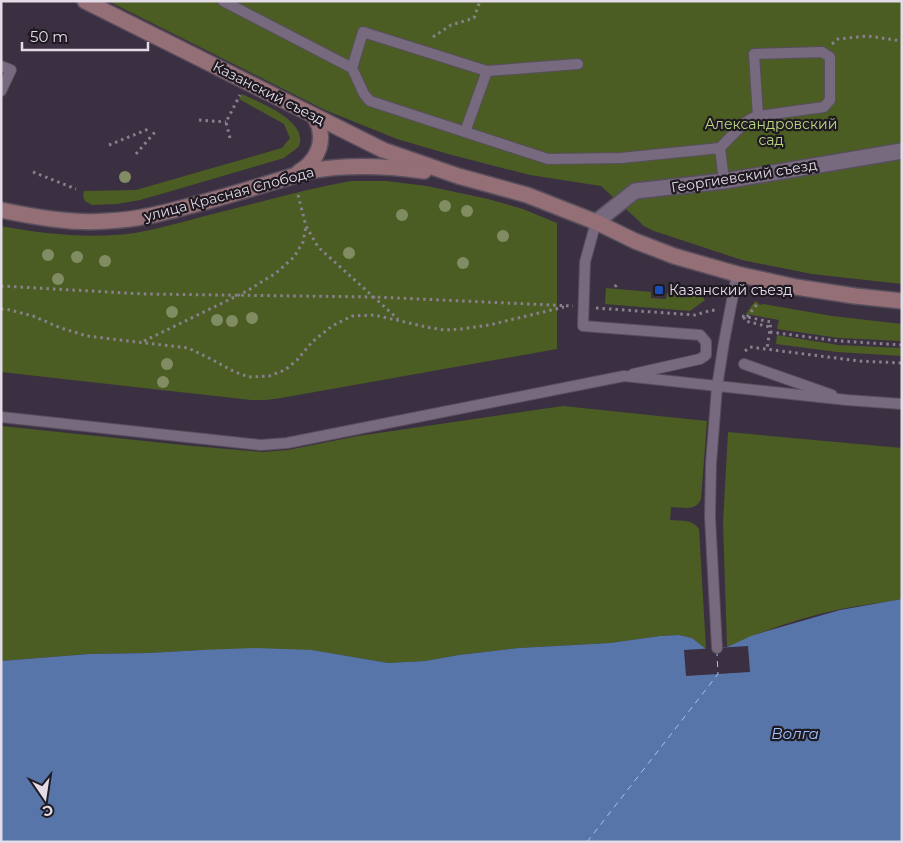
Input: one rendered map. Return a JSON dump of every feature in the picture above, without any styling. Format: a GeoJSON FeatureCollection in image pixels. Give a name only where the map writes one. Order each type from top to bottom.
{"type":"FeatureCollection","features":[{"type":"Feature","properties":{"kind":"main road","name":"Казанский съезд"},"geometry":{"type":"LineString","coordinates":[[85,1],[384,150],[458,176]]}},
{"type":"Feature","properties":{"kind":"main road"},"geometry":{"type":"LineString","coordinates":[[293,176],[305,169],[317,154],[320,129],[314,116]]}},
{"type":"Feature","properties":{"kind":"main road","name":"улица Красная Слобода"},"geometry":{"type":"LineString","coordinates":[[1,210],[25,215],[106,222],[139,218],[326,168],[396,167],[458,176]]}},
{"type":"Feature","properties":{"kind":"main road"},"geometry":{"type":"LineString","coordinates":[[458,176],[527,195],[596,222],[635,241],[668,254],[737,274],[796,288],[902,301]]}},
{"type":"Feature","properties":{"kind":"street","name":"Георгиевский съезд"},"geometry":{"type":"LineString","coordinates":[[596,222],[635,192],[724,181],[902,151]]}},
{"type":"Feature","properties":{"kind":"lane"},"geometry":{"type":"LineString","coordinates":[[223,1],[352,68],[364,94],[370,101],[548,159],[621,158],[720,148],[741,126],[754,117],[824,108],[830,100],[830,57],[822,52],[754,54],[758,116]]}},
{"type":"Feature","properties":{"kind":"lane"},"geometry":{"type":"LineString","coordinates":[[352,68],[363,32],[487,70],[578,64]]}},
{"type":"Feature","properties":{"kind":"lane"},"geometry":{"type":"LineString","coordinates":[[1,66],[11,70],[1,91]]}},
{"type":"Feature","properties":{"kind":"lane"},"geometry":{"type":"LineString","coordinates":[[465,132],[487,70]]}},
{"type":"Feature","properties":{"kind":"lane"},"geometry":{"type":"LineString","coordinates":[[720,148],[724,181]]}},
{"type":"Feature","properties":{"kind":"lane"},"geometry":{"type":"LineString","coordinates":[[1,418],[261,445],[287,443],[624,376],[700,359],[706,355],[706,342],[700,335],[583,326],[585,262],[596,222]]}},
{"type":"Feature","properties":{"kind":"lane"},"geometry":{"type":"LineString","coordinates":[[717,648],[710,518],[711,464],[717,387],[737,274]]}},
{"type":"Feature","properties":{"kind":"lane"},"geometry":{"type":"LineString","coordinates":[[744,364],[847,400]]}},
{"type":"Feature","properties":{"kind":"lane"},"geometry":{"type":"LineString","coordinates":[[624,376],[717,387],[902,404]]}},
{"type":"Feature","properties":{"kind":"path"},"geometry":{"type":"LineString","coordinates":[[433,37],[451,25],[474,18],[480,1]]}},
{"type":"Feature","properties":{"kind":"path"},"geometry":{"type":"LineString","coordinates":[[822,52],[838,39],[868,36],[902,41]]}},
{"type":"Feature","properties":{"kind":"path"},"geometry":{"type":"LineString","coordinates":[[230,138],[226,122],[241,92]]}},
{"type":"Feature","properties":{"kind":"path"},"geometry":{"type":"LineString","coordinates":[[199,120],[226,122]]}},
{"type":"Feature","properties":{"kind":"path"},"geometry":{"type":"LineString","coordinates":[[109,146],[151,128]]}},
{"type":"Feature","properties":{"kind":"path"},"geometry":{"type":"LineString","coordinates":[[136,154],[155,132]]}},
{"type":"Feature","properties":{"kind":"path"},"geometry":{"type":"LineString","coordinates":[[33,172],[76,190]]}},
{"type":"Feature","properties":{"kind":"path"},"geometry":{"type":"LineString","coordinates":[[298,195],[306,226],[318,248],[400,320]]}},
{"type":"Feature","properties":{"kind":"path"},"geometry":{"type":"LineString","coordinates":[[144,342],[247,291],[276,273],[294,257],[303,242],[306,226]]}},
{"type":"Feature","properties":{"kind":"path"},"geometry":{"type":"LineString","coordinates":[[1,286],[144,294],[375,297],[569,306],[695,315],[712,310]]}},
{"type":"Feature","properties":{"kind":"path"},"geometry":{"type":"LineString","coordinates":[[758,303],[747,317],[771,322],[767,349]]}},
{"type":"Feature","properties":{"kind":"path"},"geometry":{"type":"LineString","coordinates":[[1,309],[33,316],[61,328],[87,336],[188,348],[234,372],[248,377],[269,376],[285,370],[312,342],[332,326],[352,316],[374,315],[445,330],[489,325],[569,306]]}},
{"type":"Feature","properties":{"kind":"path"},"geometry":{"type":"LineString","coordinates":[[744,316],[745,321],[770,327]]}},
{"type":"Feature","properties":{"kind":"path"},"geometry":{"type":"LineString","coordinates":[[770,332],[839,341],[902,345]]}},
{"type":"Feature","properties":{"kind":"path"},"geometry":{"type":"LineString","coordinates":[[750,347],[860,361],[902,363]]}},
{"type":"Feature","properties":{"kind":"green space","name":"Александровский сад"},"geometry":{"type":"Polygon","coordinates":[[[108,1],[902,1],[902,284],[812,274],[742,260],[654,231],[642,225],[601,186],[530,175],[397,139],[325,110],[108,1]]]}},
{"type":"Feature","properties":{"kind":"green space"},"geometry":{"type":"Polygon","coordinates":[[[242,94],[270,107],[290,121],[297,128],[300,137],[299,146],[284,158],[140,200],[117,204],[92,205],[85,201],[84,191],[136,190],[282,148],[290,138],[284,124],[239,99],[242,94]]]}},
{"type":"Feature","properties":{"kind":"green space"},"geometry":{"type":"Polygon","coordinates":[[[351,181],[386,181],[427,186],[488,199],[523,209],[557,223],[557,349],[266,400],[251,400],[1,372],[1,226],[68,235],[102,236],[135,233],[351,181]]]}},
{"type":"Feature","properties":{"kind":"green space"},"geometry":{"type":"Polygon","coordinates":[[[606,288],[651,292],[651,298],[666,299],[667,293],[701,295],[705,300],[690,311],[605,304],[606,288]]]}},
{"type":"Feature","properties":{"kind":"green space"},"geometry":{"type":"Polygon","coordinates":[[[756,301],[760,305],[902,324],[902,341],[839,338],[777,329],[779,320],[746,314],[756,301]]]}},
{"type":"Feature","properties":{"kind":"green space"},"geometry":{"type":"Polygon","coordinates":[[[777,335],[838,345],[902,348],[902,356],[837,352],[776,344],[777,335]]]}},
{"type":"Feature","properties":{"kind":"green space"},"geometry":{"type":"Polygon","coordinates":[[[563,406],[707,421],[701,499],[696,506],[684,508],[671,507],[670,520],[690,522],[699,529],[706,649],[692,638],[679,635],[610,643],[519,648],[425,661],[388,663],[312,650],[201,650],[89,654],[1,661],[1,426],[263,452],[288,450],[358,436],[563,406]]]}},
{"type":"Feature","properties":{"kind":"green space"},"geometry":{"type":"Polygon","coordinates":[[[728,432],[902,448],[902,599],[812,616],[769,630],[727,647],[723,523],[728,432]]]}},
{"type":"Feature","properties":{"kind":"water","name":"Волга"},"geometry":{"type":"Polygon","coordinates":[[[902,599],[902,842],[1,842],[1,661],[89,654],[255,648],[312,650],[388,663],[425,661],[519,648],[610,643],[679,635],[692,638],[706,649],[727,647],[751,636],[840,610],[902,599]]]}},
{"type":"Feature","properties":{"kind":"pier"},"geometry":{"type":"Polygon","coordinates":[[[748,646],[750,672],[686,676],[684,650],[748,646]]]}},
{"type":"Feature","properties":{"kind":"ferry route"},"geometry":{"type":"LineString","coordinates":[[587,842],[718,674],[717,653]]}},
{"type":"Feature","properties":{"kind":"place","name":"Казанский съезд"},"geometry":{"type":"Point","coordinates":[659,290]}}]}
